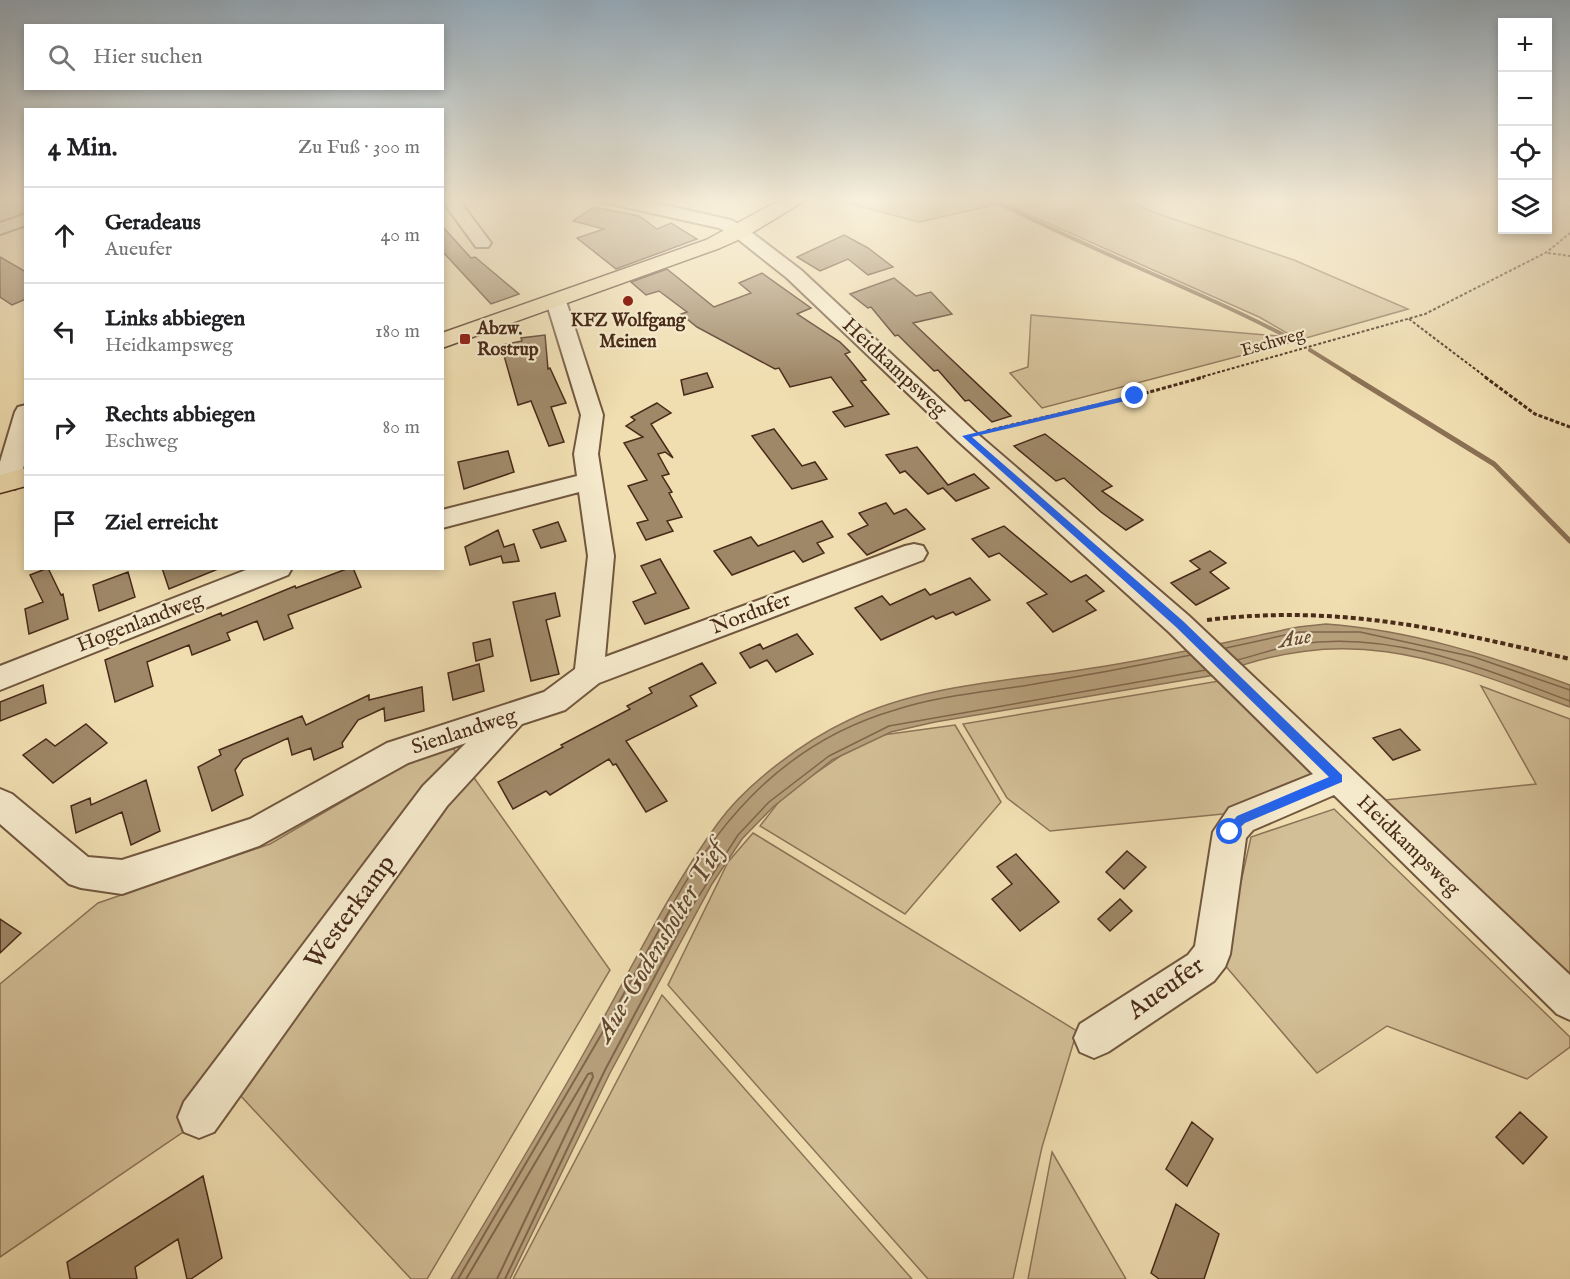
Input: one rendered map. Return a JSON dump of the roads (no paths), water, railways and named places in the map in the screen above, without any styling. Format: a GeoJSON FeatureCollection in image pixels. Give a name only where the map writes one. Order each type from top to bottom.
{"type":"FeatureCollection","features":[{"type":"Feature","properties":{"kind":"main road"},"geometry":{"type":"LineString","coordinates":[[444,340],[672,258]]}},
{"type":"Feature","properties":{"kind":"street","name":"Heidkampsweg"},"geometry":{"type":"LineString","coordinates":[[773,258],[794,274],[966,436],[1186,631],[1570,1001]]}},
{"type":"Feature","properties":{"kind":"street"},"geometry":{"type":"LineString","coordinates":[[556,301],[592,415],[586,454],[601,556],[589,675]]}},
{"type":"Feature","properties":{"kind":"street"},"geometry":{"type":"LineString","coordinates":[[10,481],[24,421]]}},
{"type":"Feature","properties":{"kind":"street"},"geometry":{"type":"LineString","coordinates":[[444,518],[591,481]]}},
{"type":"Feature","properties":{"kind":"street","name":"Nordufer"},"geometry":{"type":"LineString","coordinates":[[589,675],[914,553]]}},
{"type":"Feature","properties":{"kind":"street","name":"Hogenlandweg"},"geometry":{"type":"LineString","coordinates":[[0,678],[274,570]]}},
{"type":"Feature","properties":{"kind":"street","name":"Sienlandweg"},"geometry":{"type":"LineString","coordinates":[[0,804],[81,872],[122,878],[259,831],[398,753],[554,701],[589,675]]}},
{"type":"Feature","properties":{"kind":"street","name":"Westerkamp"},"geometry":{"type":"LineString","coordinates":[[199,1118],[435,796],[513,716]]}},
{"type":"Feature","properties":{"kind":"street","name":"Aueufer"},"geometry":{"type":"LineString","coordinates":[[1094,1038],[1201,968],[1212,954],[1230,832],[1241,819],[1338,778]]}},
{"type":"Feature","properties":{"kind":"water"},"geometry":{"type":"Polygon","coordinates":[[[1326,624],[1420,638],[1510,664],[1570,685],[1570,707],[1437,662],[1395,653],[1353,649],[1310,651],[1264,659],[1215,675],[935,722],[891,732],[832,760],[773,807],[742,839],[712,884],[610,1073],[510,1279],[451,1279],[555,1103],[650,932],[700,849],[718,823],[744,793],[795,751],[849,720],[877,708],[938,691],[1119,664],[1298,627],[1326,624]]]}},
{"type":"Feature","properties":{"kind":"waterway"},"geometry":{"type":"LineString","coordinates":[[1117,258],[1261,323],[1299,343]]}},
{"type":"Feature","properties":{"kind":"waterway"},"geometry":{"type":"LineString","coordinates":[[1310,350],[1355,378]]}},
{"type":"Feature","properties":{"kind":"waterway"},"geometry":{"type":"LineString","coordinates":[[1353,377],[1494,464],[1570,541]]}},
{"type":"Feature","properties":{"kind":"place","name":"KFZ Wolfgang Meinen"},"geometry":{"type":"Point","coordinates":[628,301]}},
{"type":"Feature","properties":{"kind":"place","name":"Abzw. Rostrup"},"geometry":{"type":"Point","coordinates":[465,339]}},
{"type":"Feature","properties":{"kind":"water label","name":"Aue"},"geometry":{"type":"Point","coordinates":[1295,639]}},
{"type":"Feature","properties":{"kind":"water label","name":"Aue-Godensholter Tief"},"geometry":{"type":"Point","coordinates":[661,942]}}]}
